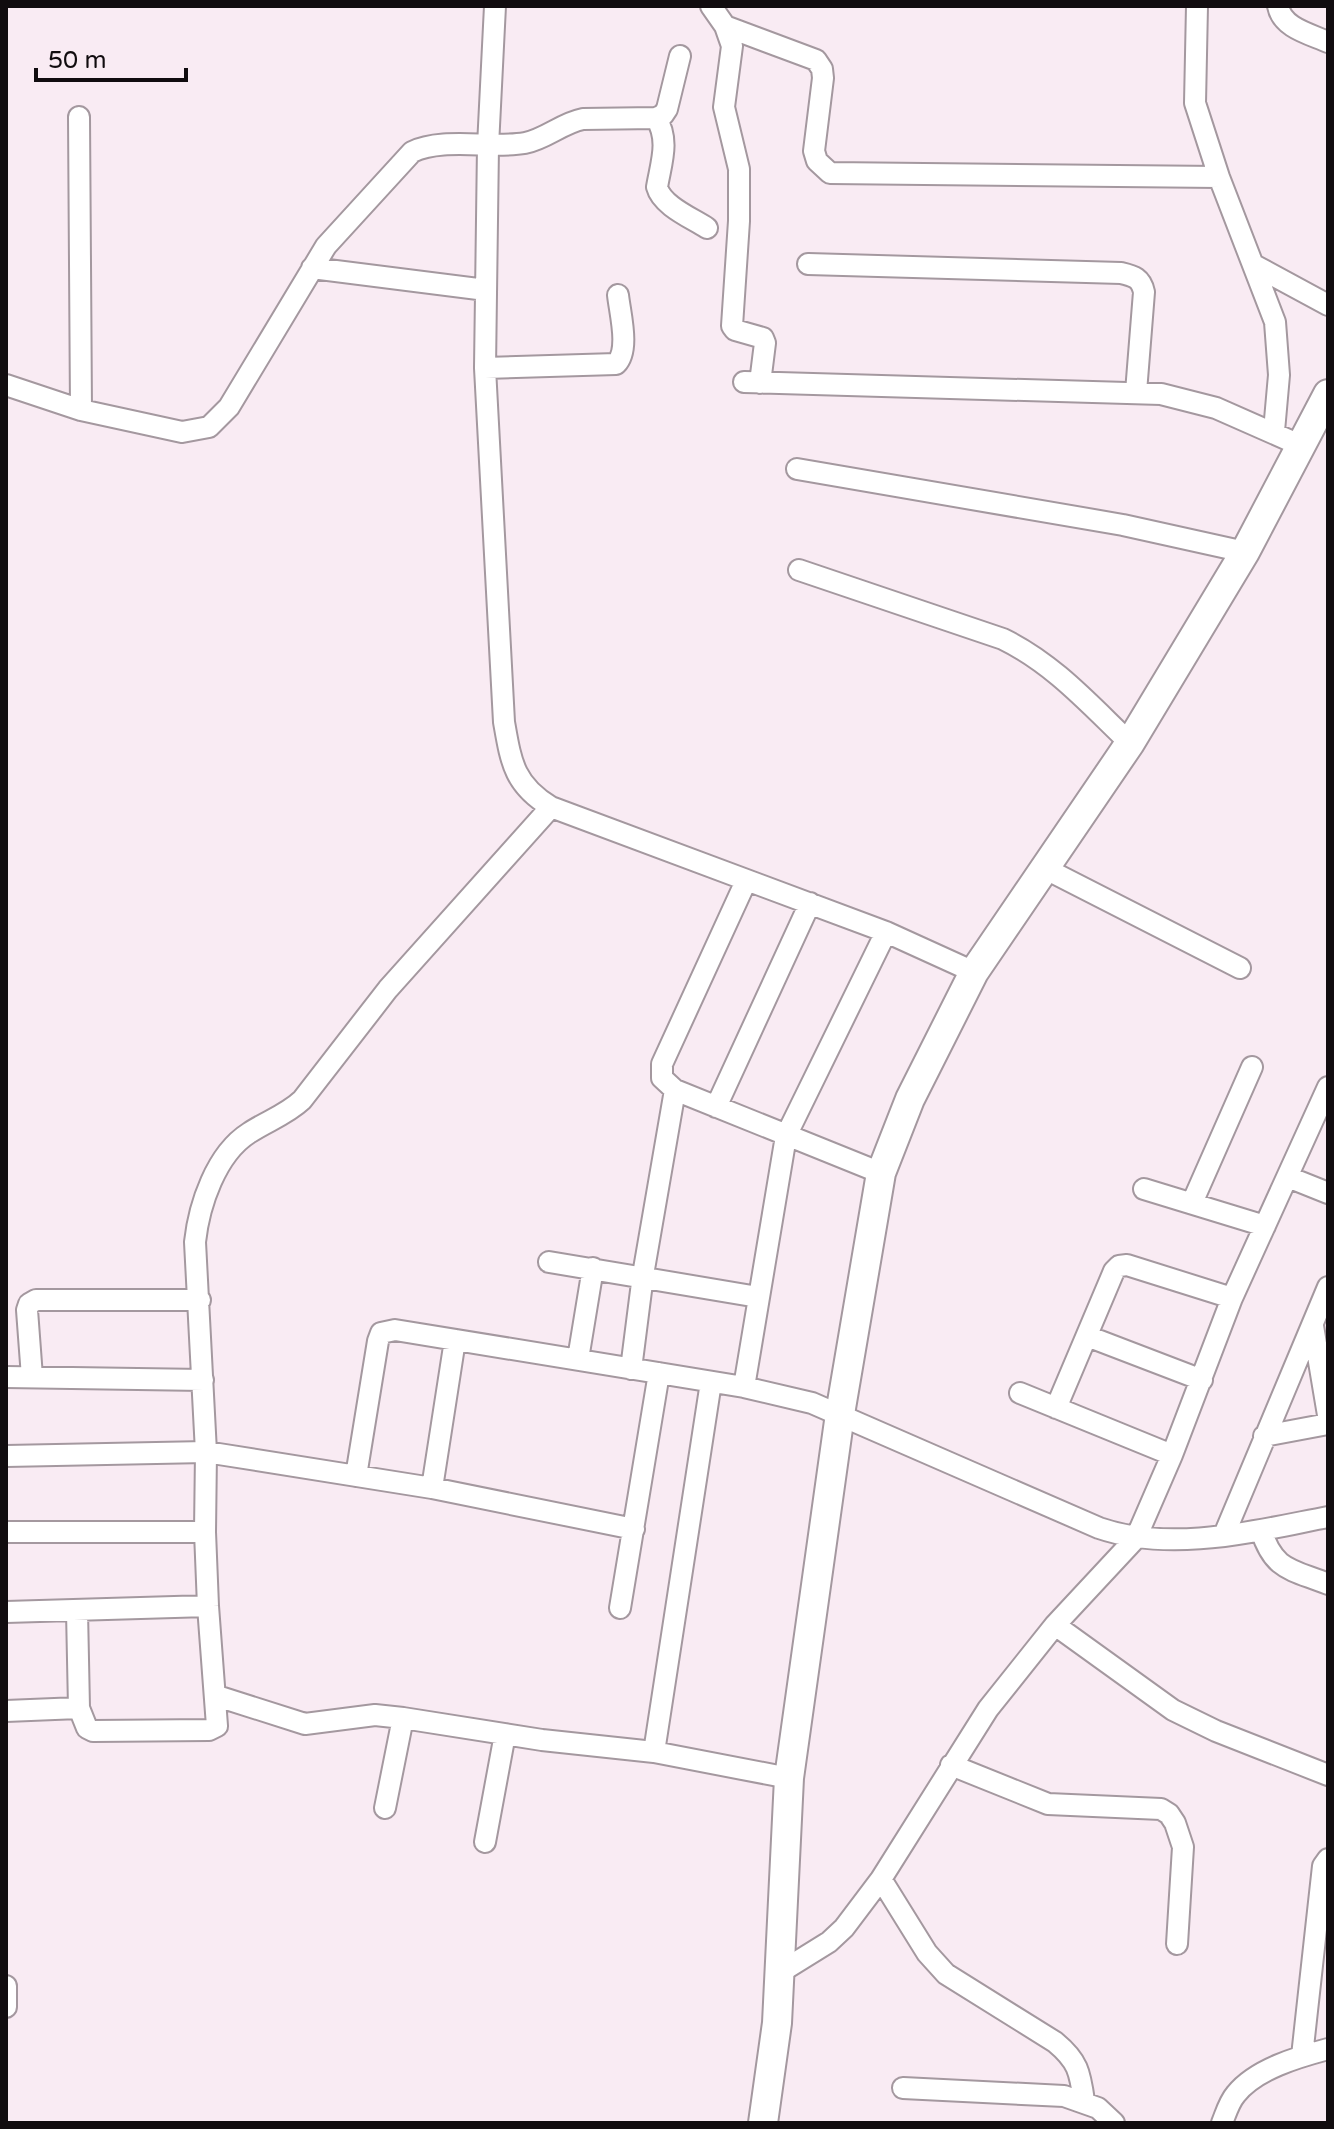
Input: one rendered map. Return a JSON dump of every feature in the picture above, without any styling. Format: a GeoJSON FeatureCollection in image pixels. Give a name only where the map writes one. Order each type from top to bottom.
{"type":"FeatureCollection","features":[{"type":"Feature","properties":{"kind":"street"},"geometry":{"type":"LineString","coordinates":[[495,6],[488,146],[485,368],[504,722],[511,759],[519,780],[532,796],[551,807],[886,932],[974,972]]}},
{"type":"Feature","properties":{"kind":"street"},"geometry":{"type":"LineString","coordinates":[[711,6],[725,26],[732,46],[724,107],[736,150],[739,192],[732,326],[735,330],[763,338],[765,343],[752,382],[1161,394],[1216,408],[1274,431],[1302,446]]}},
{"type":"Feature","properties":{"kind":"street"},"geometry":{"type":"LineString","coordinates":[[1197,6],[1195,103],[1219,177],[1275,322],[1279,348],[1274,431]]}},
{"type":"Feature","properties":{"kind":"street"},"geometry":{"type":"LineString","coordinates":[[1278,6],[1283,19],[1292,26],[1328,42]]}},
{"type":"Feature","properties":{"kind":"street"},"geometry":{"type":"LineString","coordinates":[[725,26],[816,60],[823,78],[814,151],[817,161],[830,173],[1219,177]]}},
{"type":"Feature","properties":{"kind":"street"},"geometry":{"type":"LineString","coordinates":[[6,385],[81,410],[182,432],[209,427],[229,407],[312,268],[341,228],[412,152],[432,146],[488,146],[534,141],[572,121],[656,118],[667,109],[680,56]]}},
{"type":"Feature","properties":{"kind":"street"},"geometry":{"type":"LineString","coordinates":[[79,117],[81,410]]}},
{"type":"Feature","properties":{"kind":"street"},"geometry":{"type":"LineString","coordinates":[[656,118],[664,136],[657,187],[659,193],[707,228]]}},
{"type":"Feature","properties":{"kind":"street"},"geometry":{"type":"LineString","coordinates":[[808,264],[1105,272],[1134,276],[1142,283],[1144,292],[1136,392]]}},
{"type":"Feature","properties":{"kind":"street"},"geometry":{"type":"LineString","coordinates":[[1254,265],[1328,305]]}},
{"type":"Feature","properties":{"kind":"street"},"geometry":{"type":"LineString","coordinates":[[312,268],[486,290]]}},
{"type":"Feature","properties":{"kind":"street"},"geometry":{"type":"LineString","coordinates":[[485,368],[616,364],[621,359],[623,349],[618,295]]}},
{"type":"Feature","properties":{"kind":"street"},"geometry":{"type":"LineString","coordinates":[[763,2123],[777,2023],[789,1778],[840,1414],[881,1173],[910,1099],[974,972],[1130,743],[1245,552],[1328,394]]}},
{"type":"Feature","properties":{"kind":"street"},"geometry":{"type":"LineString","coordinates":[[797,469],[1161,532],[1245,552]]}},
{"type":"Feature","properties":{"kind":"street"},"geometry":{"type":"LineString","coordinates":[[799,570],[1003,639],[1021,648],[1051,668],[1130,743]]}},
{"type":"Feature","properties":{"kind":"street"},"geometry":{"type":"LineString","coordinates":[[77,1611],[82,1723],[93,1731],[209,1730],[217,1726],[208,1606],[206,1452],[195,1242],[198,1215],[205,1193],[231,1148],[245,1135],[291,1110],[302,1100],[388,989],[551,807]]}},
{"type":"Feature","properties":{"kind":"street"},"geometry":{"type":"LineString","coordinates":[[1046,869],[1240,968]]}},
{"type":"Feature","properties":{"kind":"street"},"geometry":{"type":"LineString","coordinates":[[746,881],[662,1064],[662,1078],[675,1090],[881,1173]]}},
{"type":"Feature","properties":{"kind":"street"},"geometry":{"type":"LineString","coordinates":[[716,1107],[810,903]]}},
{"type":"Feature","properties":{"kind":"street"},"geometry":{"type":"LineString","coordinates":[[744,1387],[786,1136],[886,932]]}},
{"type":"Feature","properties":{"kind":"street"},"geometry":{"type":"LineString","coordinates":[[1192,1203],[1252,1067]]}},
{"type":"Feature","properties":{"kind":"street"},"geometry":{"type":"LineString","coordinates":[[779,1973],[829,1942],[844,1928],[881,1879],[988,1709],[1055,1625],[1136,1538],[1202,1380],[1232,1298],[1328,1087]]}},
{"type":"Feature","properties":{"kind":"street"},"geometry":{"type":"LineString","coordinates":[[631,1369],[643,1275],[675,1090]]}},
{"type":"Feature","properties":{"kind":"street"},"geometry":{"type":"LineString","coordinates":[[1288,1177],[1328,1193]]}},
{"type":"Feature","properties":{"kind":"street"},"geometry":{"type":"LineString","coordinates":[[1144,1189],[1265,1226]]}},
{"type":"Feature","properties":{"kind":"street"},"geometry":{"type":"LineString","coordinates":[[549,1262],[643,1275],[758,1297]]}},
{"type":"Feature","properties":{"kind":"street"},"geometry":{"type":"LineString","coordinates":[[1056,1408],[1114,1271],[1119,1266],[1127,1265],[1232,1298]]}},
{"type":"Feature","properties":{"kind":"street"},"geometry":{"type":"LineString","coordinates":[[578,1359],[593,1268]]}},
{"type":"Feature","properties":{"kind":"street"},"geometry":{"type":"LineString","coordinates":[[1224,1535],[1328,1287]]}},
{"type":"Feature","properties":{"kind":"street"},"geometry":{"type":"LineString","coordinates":[[32,1377],[27,1310],[29,1304],[36,1300],[200,1300]]}},
{"type":"Feature","properties":{"kind":"street"},"geometry":{"type":"LineString","coordinates":[[1313,1326],[1328,1415]]}},
{"type":"Feature","properties":{"kind":"street"},"geometry":{"type":"LineString","coordinates":[[356,1476],[378,1341],[381,1333],[395,1330],[744,1387],[812,1403],[1099,1528],[1136,1538],[1224,1535],[1328,1517]]}},
{"type":"Feature","properties":{"kind":"street"},"geometry":{"type":"LineString","coordinates":[[1087,1336],[1202,1380]]}},
{"type":"Feature","properties":{"kind":"street"},"geometry":{"type":"LineString","coordinates":[[432,1488],[455,1340]]}},
{"type":"Feature","properties":{"kind":"street"},"geometry":{"type":"LineString","coordinates":[[620,1608],[659,1373]]}},
{"type":"Feature","properties":{"kind":"street"},"geometry":{"type":"LineString","coordinates":[[6,1377],[203,1380]]}},
{"type":"Feature","properties":{"kind":"street"},"geometry":{"type":"LineString","coordinates":[[654,1752],[711,1382]]}},
{"type":"Feature","properties":{"kind":"street"},"geometry":{"type":"LineString","coordinates":[[1020,1393],[1172,1455]]}},
{"type":"Feature","properties":{"kind":"street"},"geometry":{"type":"LineString","coordinates":[[1264,1436],[1328,1424]]}},
{"type":"Feature","properties":{"kind":"street"},"geometry":{"type":"LineString","coordinates":[[6,1456],[206,1452],[432,1488],[634,1529]]}},
{"type":"Feature","properties":{"kind":"street"},"geometry":{"type":"LineString","coordinates":[[1261,1530],[1266,1548],[1275,1560],[1328,1584]]}},
{"type":"Feature","properties":{"kind":"street"},"geometry":{"type":"LineString","coordinates":[[6,1532],[205,1532]]}},
{"type":"Feature","properties":{"kind":"street"},"geometry":{"type":"LineString","coordinates":[[6,1612],[208,1606]]}},
{"type":"Feature","properties":{"kind":"street"},"geometry":{"type":"LineString","coordinates":[[1055,1625],[1173,1710],[1216,1731],[1328,1775]]}},
{"type":"Feature","properties":{"kind":"street"},"geometry":{"type":"LineString","coordinates":[[217,1696],[305,1724],[375,1715],[403,1718],[654,1752],[789,1778]]}},
{"type":"Feature","properties":{"kind":"street"},"geometry":{"type":"LineString","coordinates":[[6,1711],[79,1708]]}},
{"type":"Feature","properties":{"kind":"street"},"geometry":{"type":"LineString","coordinates":[[385,1808],[403,1718]]}},
{"type":"Feature","properties":{"kind":"street"},"geometry":{"type":"LineString","coordinates":[[485,1842],[505,1734]]}},
{"type":"Feature","properties":{"kind":"street"},"geometry":{"type":"LineString","coordinates":[[951,1765],[1048,1804],[1153,1807],[1169,1814],[1181,1835],[1183,1847],[1177,1944]]}},
{"type":"Feature","properties":{"kind":"street"},"geometry":{"type":"LineString","coordinates":[[1302,2056],[1323,1866],[1328,1859]]}},
{"type":"Feature","properties":{"kind":"street"},"geometry":{"type":"LineString","coordinates":[[881,1879],[927,1953],[946,1974],[1067,2051],[1076,2062],[1081,2076],[1084,2101]]}},
{"type":"Feature","properties":{"kind":"street"},"geometry":{"type":"LineString","coordinates":[[6,1986],[6,2007]]}},
{"type":"Feature","properties":{"kind":"street"},"geometry":{"type":"LineString","coordinates":[[1222,2123],[1230,2103],[1246,2084],[1302,2056],[1328,2049]]}},
{"type":"Feature","properties":{"kind":"street"},"geometry":{"type":"LineString","coordinates":[[903,2088],[1064,2096],[1098,2108],[1114,2123]]}}]}
